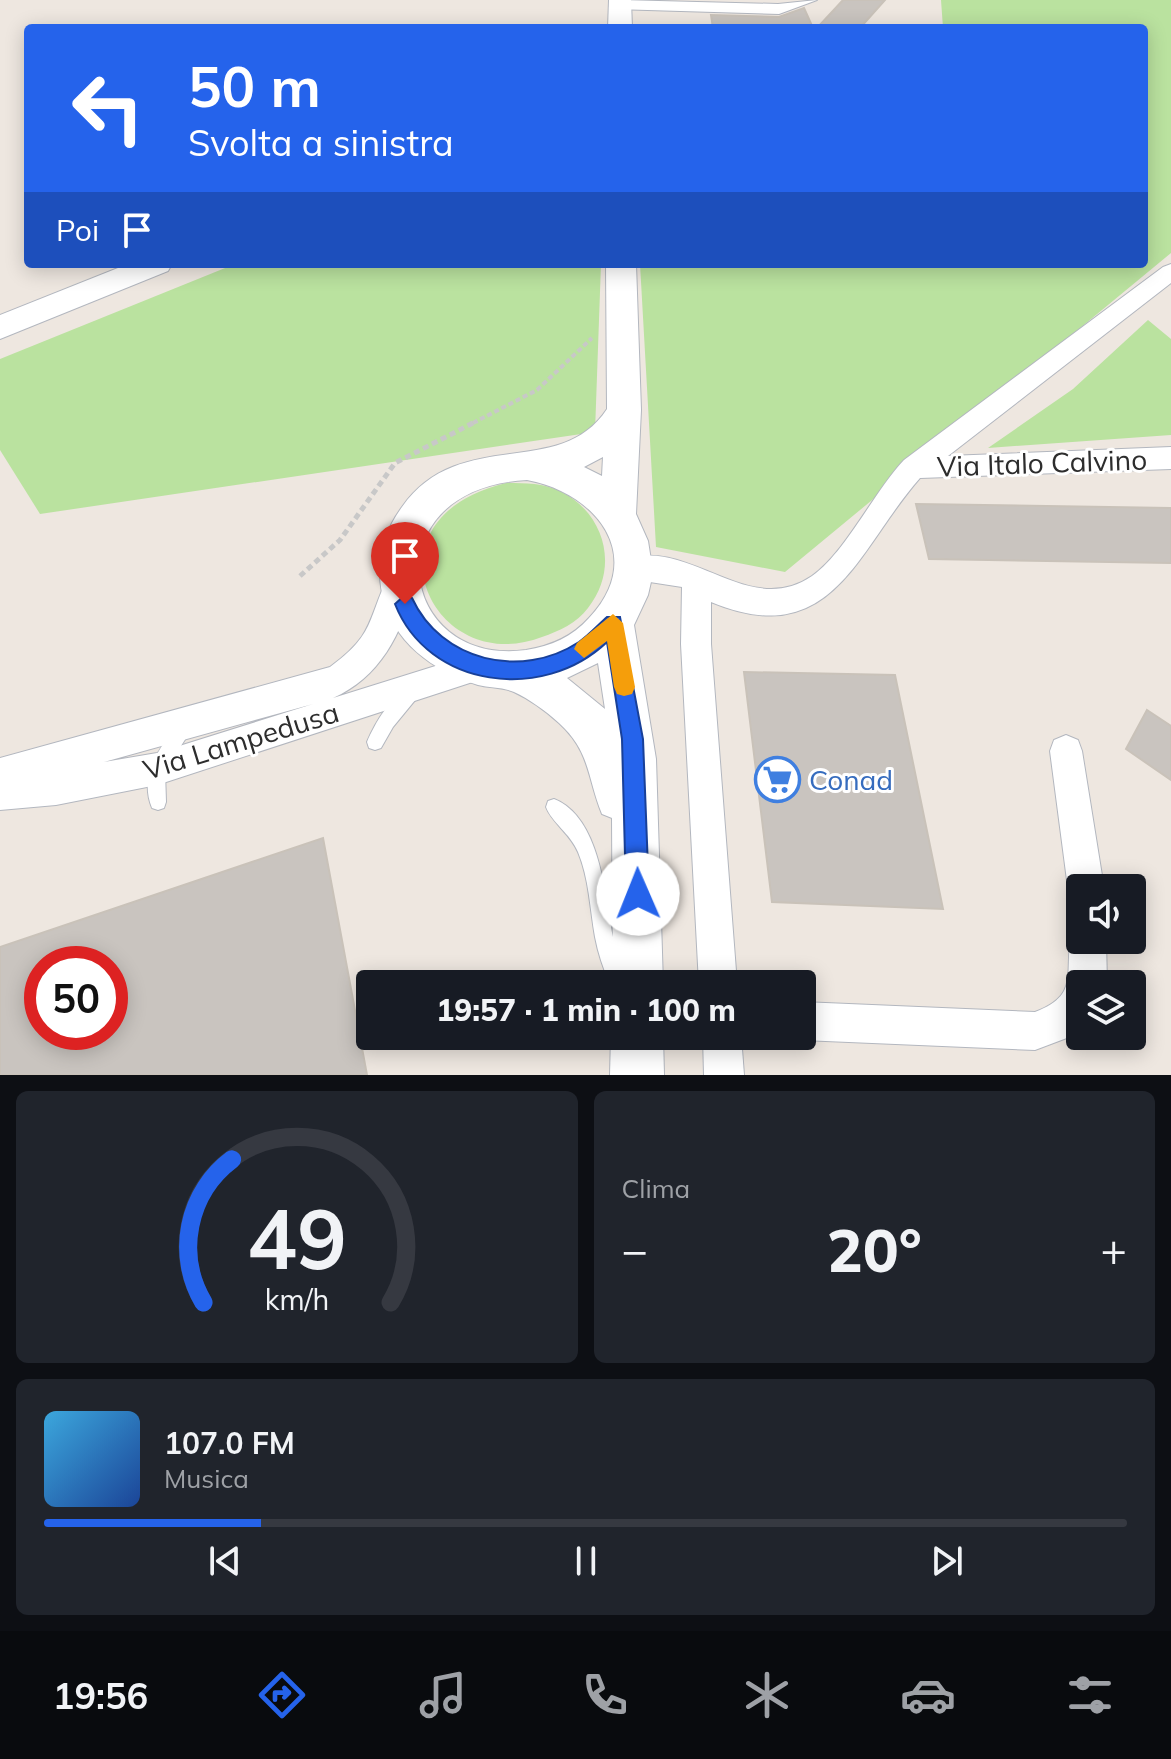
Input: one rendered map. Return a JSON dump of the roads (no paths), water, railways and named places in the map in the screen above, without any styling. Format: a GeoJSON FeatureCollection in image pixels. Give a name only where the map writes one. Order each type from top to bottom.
{"type":"FeatureCollection","features":[{"type":"Feature","properties":{"kind":"main road"},"geometry":{"type":"LineString","coordinates":[[0,328],[147,268]]}},
{"type":"Feature","properties":{"kind":"main road"},"geometry":{"type":"LineString","coordinates":[[618,513],[624,410],[621,268]]}},
{"type":"Feature","properties":{"kind":"main road"},"geometry":{"type":"LineString","coordinates":[[624,410],[605,437],[582,455],[527,465],[498,466],[469,474],[444,488],[422,508],[407,532],[398,558],[398,586],[412,621],[439,649],[496,669],[570,703],[603,741],[616,777],[625,856],[638,921]]}},
{"type":"Feature","properties":{"kind":"main road"},"geometry":{"type":"LineString","coordinates":[[496,669],[554,664],[576,653],[613,623],[628,597],[634,569],[631,539],[618,513],[601,493],[580,478],[554,469],[527,465]]}},
{"type":"Feature","properties":{"kind":"main road"},"geometry":{"type":"LineString","coordinates":[[613,623],[633,749],[638,970]]}},
{"type":"Feature","properties":{"kind":"main road"},"geometry":{"type":"LineString","coordinates":[[637,1050],[637,1075]]}},
{"type":"Feature","properties":{"kind":"street"},"geometry":{"type":"LineString","coordinates":[[619,16],[716,7],[779,9],[809,0]]}},
{"type":"Feature","properties":{"kind":"street"},"geometry":{"type":"LineString","coordinates":[[716,7],[719,24]]}},
{"type":"Feature","properties":{"kind":"street"},"geometry":{"type":"LineString","coordinates":[[634,569],[673,571],[744,598],[787,600],[808,594],[834,578],[893,487],[913,468],[1165,286]]}},
{"type":"Feature","properties":{"kind":"street","name":"Via Italo Calvino"},"geometry":{"type":"LineString","coordinates":[[913,468],[1171,458]]}},
{"type":"Feature","properties":{"kind":"street"},"geometry":{"type":"LineString","coordinates":[[697,582],[696,644],[717,970]]}},
{"type":"Feature","properties":{"kind":"street","name":"Via Lampedusa"},"geometry":{"type":"LineString","coordinates":[[0,775],[316,690],[337,680],[364,659],[382,635],[393,612],[398,586]]}},
{"type":"Feature","properties":{"kind":"street","name":"Via Lampedusa"},"geometry":{"type":"LineString","coordinates":[[0,793],[56,788],[157,769],[415,689],[496,669]]}},
{"type":"Feature","properties":{"kind":"street"},"geometry":{"type":"LineString","coordinates":[[1066,751],[1084,874]]}},
{"type":"Feature","properties":{"kind":"street"},"geometry":{"type":"LineString","coordinates":[[816,1022],[1035,1031],[1066,1019]]}},
{"type":"Feature","properties":{"kind":"street"},"geometry":{"type":"LineString","coordinates":[[723,1050],[724,1075]]}},
{"type":"Feature","properties":{"kind":"lane"},"geometry":{"type":"LineString","coordinates":[[375,742],[387,721],[415,689]]}},
{"type":"Feature","properties":{"kind":"lane"},"geometry":{"type":"LineString","coordinates":[[158,802],[157,769],[188,723]]}},
{"type":"Feature","properties":{"kind":"lane"},"geometry":{"type":"LineString","coordinates":[[554,807],[577,831],[591,859],[598,882],[606,949],[614,970]]}},
{"type":"Feature","properties":{"kind":"place","name":"Conad"},"geometry":{"type":"Point","coordinates":[778,780]}}]}
